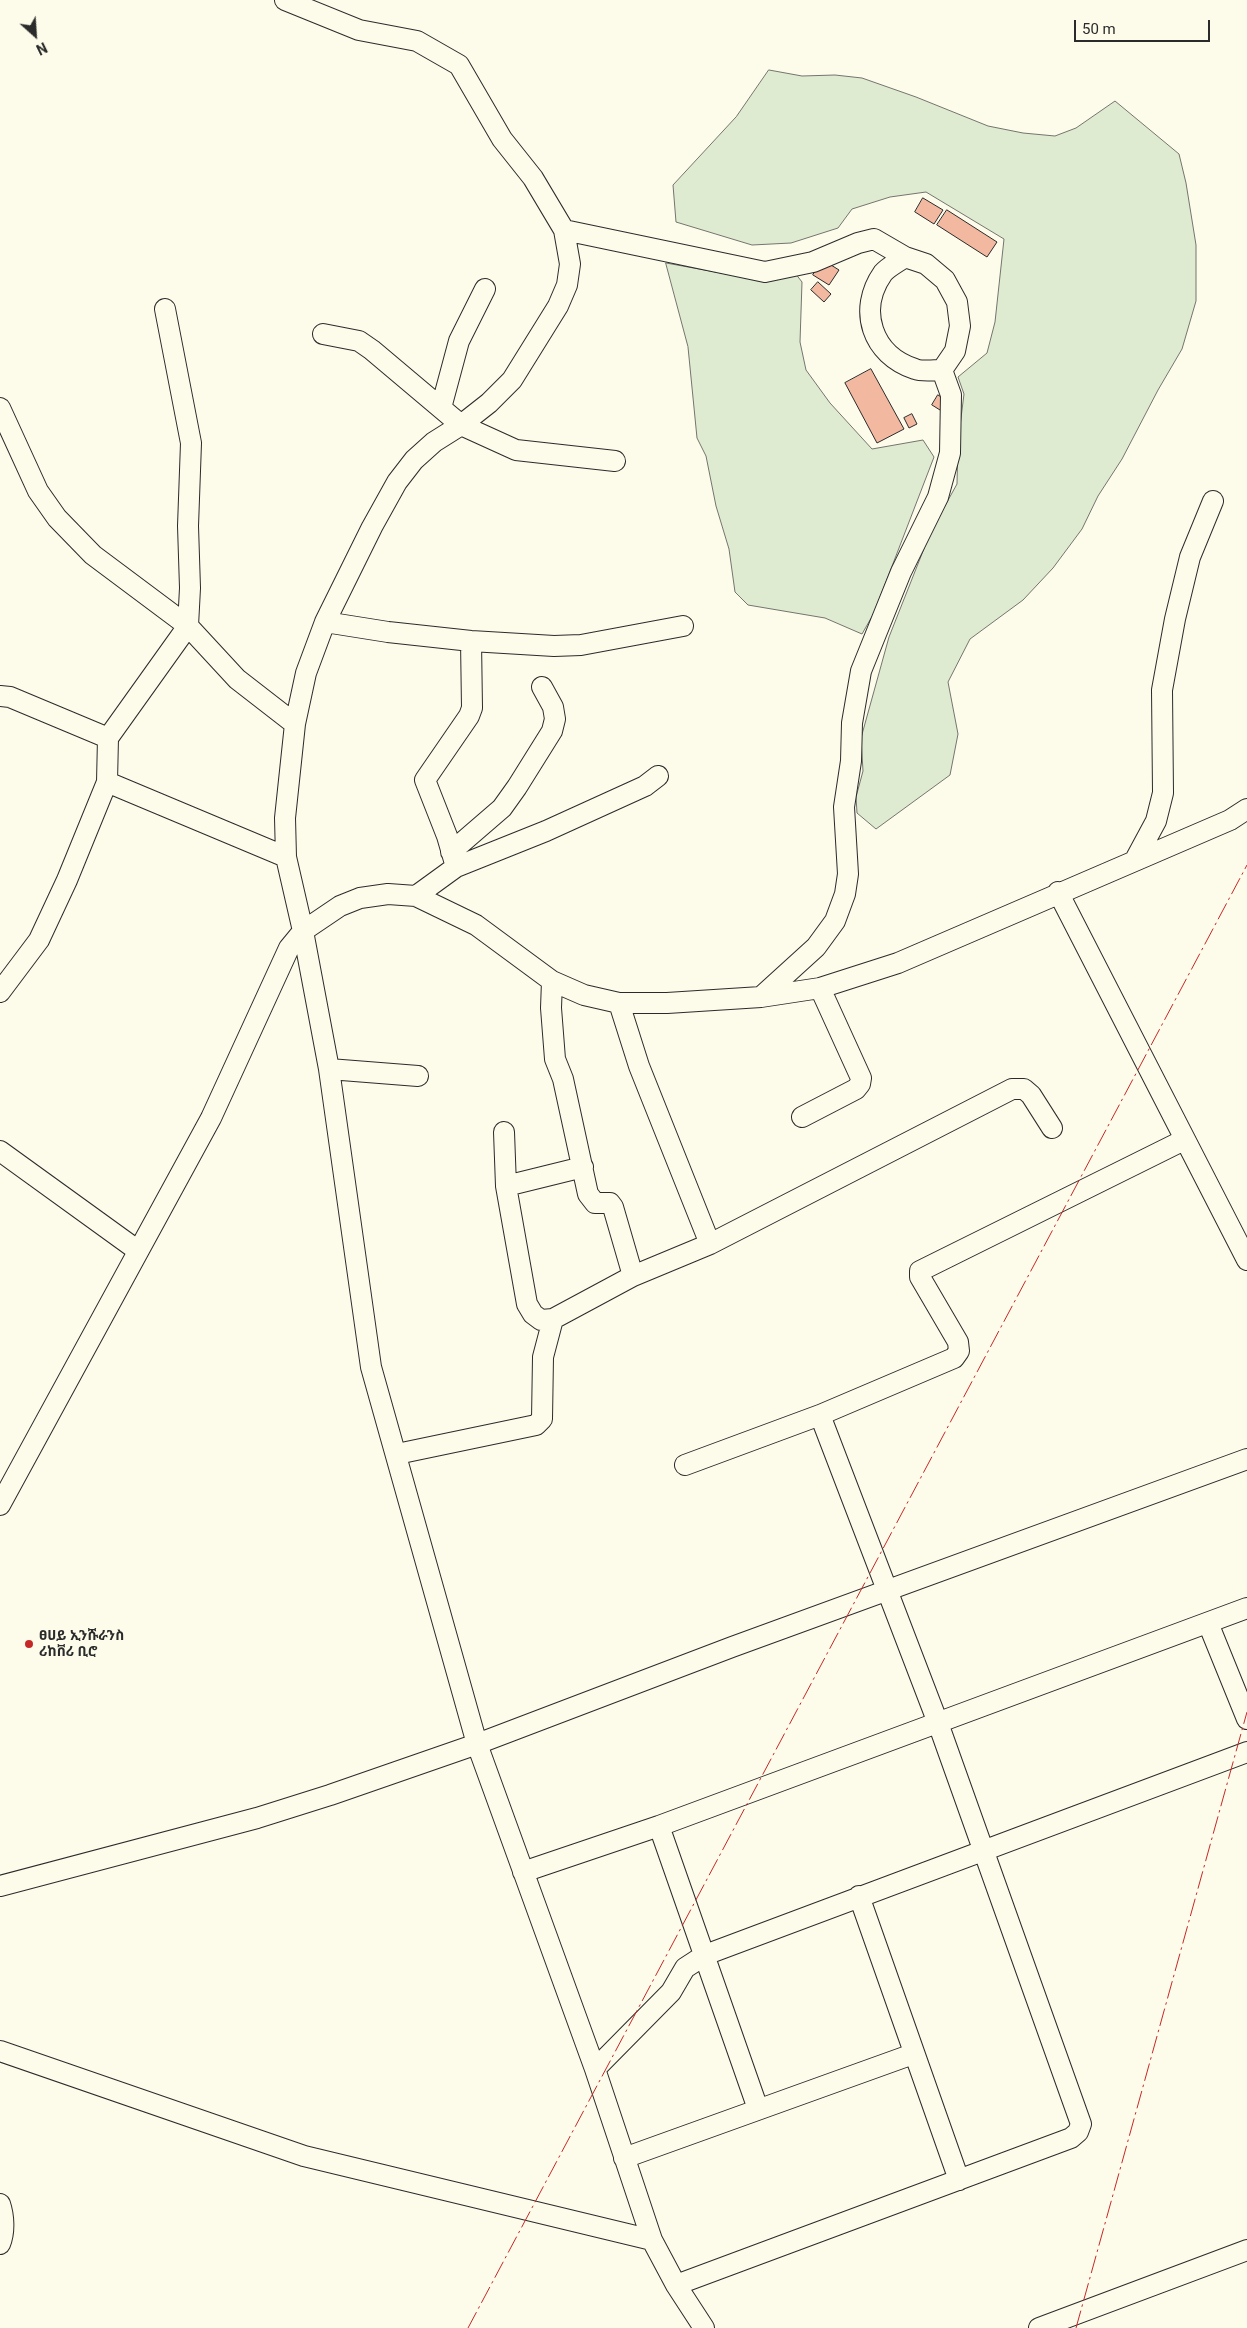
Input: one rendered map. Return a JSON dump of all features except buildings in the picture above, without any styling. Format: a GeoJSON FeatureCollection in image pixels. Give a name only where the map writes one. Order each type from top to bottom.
{"type":"FeatureCollection","features":[{"type":"Feature","properties":{"kind":"street"},"geometry":{"type":"LineString","coordinates":[[286,0],[359,30],[417,41],[459,65],[502,140],[533,178],[564,230],[570,264],[567,285],[558,306],[512,380],[489,403],[427,448],[414,460],[397,482],[372,527],[325,622],[306,673],[295,724],[285,818],[286,857],[303,931],[329,1069],[371,1367],[477,1744],[595,2069],[652,2240],[676,2285],[704,2328]]}},
{"type":"Feature","properties":{"kind":"street"},"geometry":{"type":"LineString","coordinates":[[564,230],[765,272],[813,262],[858,243],[874,239],[884,243],[904,257],[926,264],[945,280],[956,302],[960,326],[955,350],[942,370]]}},
{"type":"Feature","properties":{"kind":"street"},"geometry":{"type":"LineString","coordinates":[[904,257],[884,272],[872,293],[870,318],[878,342],[894,360],[917,370],[942,370]]}},
{"type":"Feature","properties":{"kind":"street"},"geometry":{"type":"LineString","coordinates":[[441,408],[449,371],[459,341],[485,289]]}},
{"type":"Feature","properties":{"kind":"street"},"geometry":{"type":"LineString","coordinates":[[0,992],[39,940],[67,880],[107,782],[108,738],[188,626],[190,588],[188,526],[191,443],[165,309]]}},
{"type":"Feature","properties":{"kind":"street"},"geometry":{"type":"LineString","coordinates":[[323,334],[358,342],[372,350],[461,425],[516,450],[615,461]]}},
{"type":"Feature","properties":{"kind":"street"},"geometry":{"type":"LineString","coordinates":[[761,997],[816,946],[835,921],[845,894],[848,874],[844,807],[851,760],[852,724],[861,671],[904,564],[938,497],[950,453],[951,395],[942,370]]}},
{"type":"Feature","properties":{"kind":"street"},"geometry":{"type":"LineString","coordinates":[[0,408],[38,491],[57,518],[93,555],[188,626],[237,679],[295,724]]}},
{"type":"Feature","properties":{"kind":"street"},"geometry":{"type":"LineString","coordinates":[[1136,860],[1156,820],[1163,793],[1162,690],[1175,619],[1190,557],[1213,501]]}},
{"type":"Feature","properties":{"kind":"street"},"geometry":{"type":"LineString","coordinates":[[325,622],[388,632],[471,641],[554,646],[582,645],[683,626]]}},
{"type":"Feature","properties":{"kind":"street"},"geometry":{"type":"LineString","coordinates":[[453,860],[447,836],[425,780],[469,716],[472,708],[471,641]]}},
{"type":"Feature","properties":{"kind":"street"},"geometry":{"type":"LineString","coordinates":[[416,896],[502,808],[552,731],[555,719],[553,707],[542,687]]}},
{"type":"Feature","properties":{"kind":"street"},"geometry":{"type":"LineString","coordinates":[[0,696],[10,697],[108,738]]}},
{"type":"Feature","properties":{"kind":"street"},"geometry":{"type":"LineString","coordinates":[[453,860],[573,818],[645,786],[658,776]]}},
{"type":"Feature","properties":{"kind":"street"},"geometry":{"type":"LineString","coordinates":[[107,782],[286,857]]}},
{"type":"Feature","properties":{"kind":"street"},"geometry":{"type":"LineString","coordinates":[[0,1505],[211,1118],[289,948],[303,931],[340,906],[360,898],[388,894],[416,896],[476,925],[552,981],[584,995],[619,1002],[667,1003],[761,997],[820,988],[898,963],[1058,892],[1230,820],[1247,809]]}},
{"type":"Feature","properties":{"kind":"street"},"geometry":{"type":"LineString","coordinates":[[1058,892],[1247,1260]]}},
{"type":"Feature","properties":{"kind":"street"},"geometry":{"type":"LineString","coordinates":[[552,981],[551,1008],[555,1059],[564,1079],[591,1200],[595,1203],[610,1204],[613,1207],[633,1276]]}},
{"type":"Feature","properties":{"kind":"street"},"geometry":{"type":"LineString","coordinates":[[802,1117],[856,1089],[860,1084],[861,1078],[820,988]]}},
{"type":"Feature","properties":{"kind":"street"},"geometry":{"type":"LineString","coordinates":[[619,1002],[639,1066],[710,1244]]}},
{"type":"Feature","properties":{"kind":"street"},"geometry":{"type":"LineString","coordinates":[[329,1069],[418,1076]]}},
{"type":"Feature","properties":{"kind":"street"},"geometry":{"type":"LineString","coordinates":[[504,1132],[506,1186],[526,1304],[533,1314],[541,1320],[554,1319],[633,1276],[710,1244],[1012,1089],[1024,1089],[1031,1095],[1052,1128]]}},
{"type":"Feature","properties":{"kind":"street"},"geometry":{"type":"LineString","coordinates":[[685,1465],[820,1415],[944,1364],[954,1358],[959,1351],[958,1342],[920,1277],[920,1270],[1184,1140]]}},
{"type":"Feature","properties":{"kind":"street"},"geometry":{"type":"LineString","coordinates":[[0,1151],[138,1250]]}},
{"type":"Feature","properties":{"kind":"street"},"geometry":{"type":"LineString","coordinates":[[506,1186],[583,1167]]}},
{"type":"Feature","properties":{"kind":"street"},"geometry":{"type":"LineString","coordinates":[[397,1454],[536,1426],[542,1419],[543,1357],[554,1319]]}},
{"type":"Feature","properties":{"kind":"street"},"geometry":{"type":"LineString","coordinates":[[676,2285],[1071,2138],[1078,2132],[1081,2124],[938,1723],[820,1415]]}},
{"type":"Feature","properties":{"kind":"street"},"geometry":{"type":"LineString","coordinates":[[0,1886],[257,1818],[477,1744],[887,1590],[1247,1459]]}},
{"type":"Feature","properties":{"kind":"street"},"geometry":{"type":"LineString","coordinates":[[523,1872],[659,1826],[1247,1608]]}},
{"type":"Feature","properties":{"kind":"street"},"geometry":{"type":"LineString","coordinates":[[1208,1623],[1247,1719]]}},
{"type":"Feature","properties":{"kind":"street"},"geometry":{"type":"LineString","coordinates":[[595,2069],[671,1992],[685,1968],[705,1955],[1247,1752]]}},
{"type":"Feature","properties":{"kind":"street"},"geometry":{"type":"LineString","coordinates":[[659,1826],[758,2109]]}},
{"type":"Feature","properties":{"kind":"street"},"geometry":{"type":"LineString","coordinates":[[859,1896],[913,2054],[959,2180]]}},
{"type":"Feature","properties":{"kind":"street"},"geometry":{"type":"LineString","coordinates":[[0,2052],[304,2156],[652,2240]]}},
{"type":"Feature","properties":{"kind":"street"},"geometry":{"type":"LineString","coordinates":[[624,2158],[913,2054]]}},
{"type":"Feature","properties":{"kind":"street"},"geometry":{"type":"LineString","coordinates":[[0,2204],[3,2213],[0,2244]]}},
{"type":"Feature","properties":{"kind":"street"},"geometry":{"type":"LineString","coordinates":[[1038,2328],[1247,2250]]}},
{"type":"Feature","properties":{"kind":"green space"},"geometry":{"type":"Polygon","coordinates":[[[769,70],[802,76],[835,75],[862,78],[988,126],[1023,133],[1055,136],[1076,128],[1115,101],[1179,154],[1186,183],[1196,245],[1196,301],[1182,349],[1122,459],[1098,496],[1082,529],[1053,568],[1023,600],[970,639],[948,682],[958,734],[950,775],[876,829],[857,813],[856,797],[863,771],[861,738],[889,637],[931,531],[957,484],[958,442],[964,394],[958,377],[987,353],[995,322],[1004,239],[926,192],[890,197],[852,209],[838,228],[791,243],[752,245],[676,222],[673,185],[736,117],[769,70]]]}},
{"type":"Feature","properties":{"kind":"green space"},"geometry":{"type":"Polygon","coordinates":[[[666,263],[749,278],[795,273],[802,282],[800,342],[806,370],[830,403],[872,449],[923,440],[934,457],[874,613],[862,634],[825,618],[748,605],[735,592],[729,549],[716,506],[706,456],[697,438],[688,347],[666,263]]]}},
{"type":"Feature","properties":{"kind":"power"},"geometry":{"type":"LineString","coordinates":[[468,2328],[1247,865]]}},
{"type":"Feature","properties":{"kind":"power"},"geometry":{"type":"LineString","coordinates":[[1076,2328],[1247,1712]]}},
{"type":"Feature","properties":{"kind":"place","name":"ፀሀይ ኢንሹራንስ ሪከቨሪ ቢሮ"},"geometry":{"type":"Point","coordinates":[29,1644]}}]}
